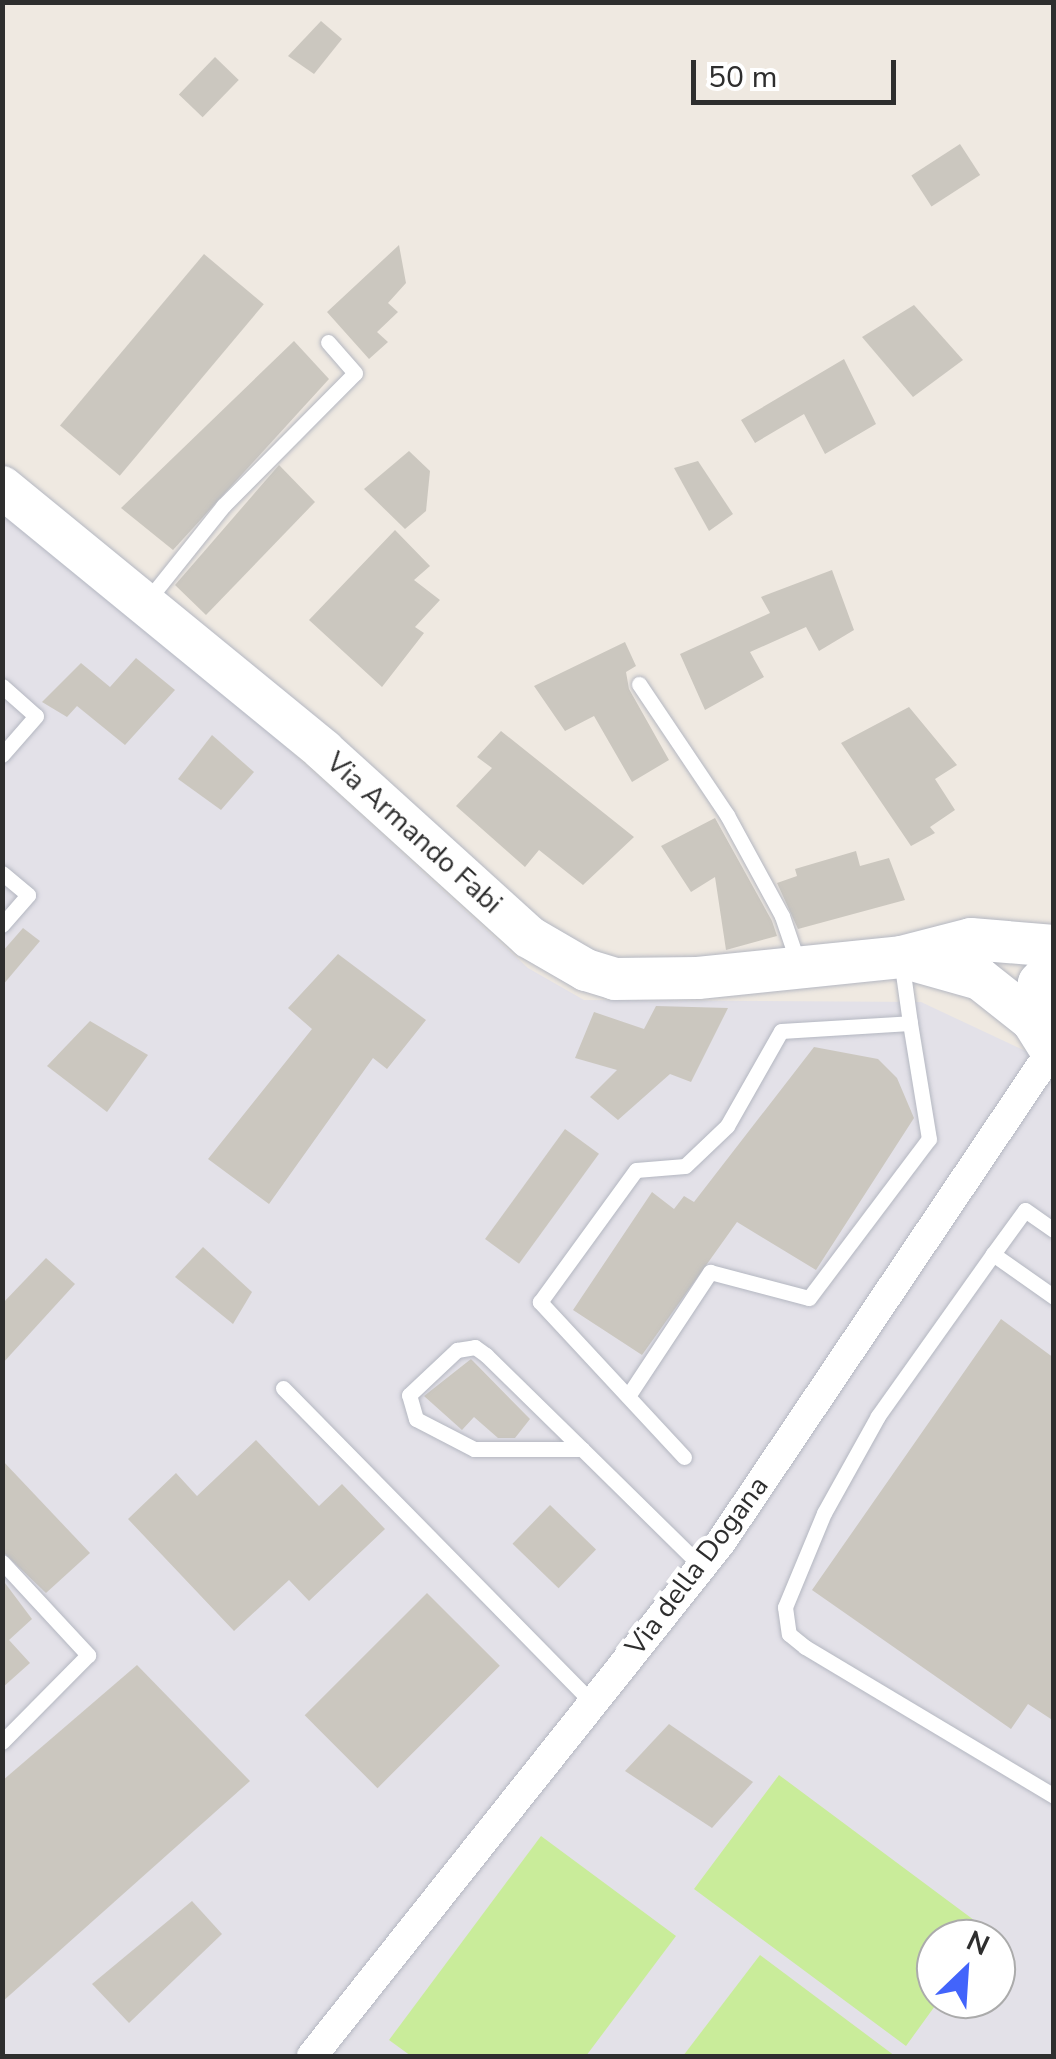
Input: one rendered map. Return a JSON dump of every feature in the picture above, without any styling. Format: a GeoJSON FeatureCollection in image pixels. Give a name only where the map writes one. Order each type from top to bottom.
{"type":"FeatureCollection","features":[{"type":"Feature","properties":{"kind":"street","name":"Via Armando Fabi"},"geometry":{"type":"LineString","coordinates":[[2,487],[146,603],[557,956],[616,978],[800,970],[901,957],[972,939],[1054,946]]}},
{"type":"Feature","properties":{"kind":"street"},"geometry":{"type":"LineString","coordinates":[[901,957],[980,979],[1045,1042]]}},
{"type":"Feature","properties":{"kind":"street"},"geometry":{"type":"LineString","coordinates":[[1045,1042],[1039,983],[1054,966]]}},
{"type":"Feature","properties":{"kind":"street","name":"Via della Dogana"},"geometry":{"type":"LineString","coordinates":[[312,2056],[701,1566],[1045,1042]]}},
{"type":"Feature","properties":{"kind":"lane"},"geometry":{"type":"LineString","coordinates":[[146,603],[223,506],[355,372],[328,342]]}},
{"type":"Feature","properties":{"kind":"lane"},"geometry":{"type":"LineString","coordinates":[[639,684],[726,814],[782,916],[800,970]]}},
{"type":"Feature","properties":{"kind":"lane"},"geometry":{"type":"LineString","coordinates":[[2,686],[36,716],[2,755]]}},
{"type":"Feature","properties":{"kind":"lane"},"geometry":{"type":"LineString","coordinates":[[2,873],[28,895],[2,924]]}},
{"type":"Feature","properties":{"kind":"lane"},"geometry":{"type":"LineString","coordinates":[[628,1396],[710,1272],[809,1298],[929,1139],[901,957]]}},
{"type":"Feature","properties":{"kind":"lane"},"geometry":{"type":"LineString","coordinates":[[684,1457],[540,1302],[636,1170],[686,1166],[727,1126],[781,1030],[910,1023]]}},
{"type":"Feature","properties":{"kind":"lane"},"geometry":{"type":"LineString","coordinates":[[1054,1230],[1025,1210],[993,1254],[878,1416],[824,1513],[785,1607],[790,1634],[805,1647],[1054,1796]]}},
{"type":"Feature","properties":{"kind":"lane"},"geometry":{"type":"LineString","coordinates":[[993,1254],[1054,1297]]}},
{"type":"Feature","properties":{"kind":"lane"},"geometry":{"type":"LineString","coordinates":[[582,1449],[474,1449],[416,1419],[409,1395],[456,1350],[474,1347],[582,1449],[701,1566]]}},
{"type":"Feature","properties":{"kind":"lane"},"geometry":{"type":"LineString","coordinates":[[284,1388],[592,1702]]}},
{"type":"Feature","properties":{"kind":"lane"},"geometry":{"type":"LineString","coordinates":[[2,1562],[88,1655],[2,1742]]}},
{"type":"Feature","properties":{"kind":"shaded area"},"geometry":{"type":"Polygon","coordinates":[[[2,510],[204,672],[528,968],[584,1000],[921,1002],[1053,1064],[1053,2056],[3,2056],[2,510]]]}},
{"type":"Feature","properties":{"kind":"green space"},"geometry":{"type":"Polygon","coordinates":[[[779,1775],[973,1919],[916,1919],[916,2019],[926,2019],[906,2046],[694,1889],[779,1775]]]}},
{"type":"Feature","properties":{"kind":"green space"},"geometry":{"type":"Polygon","coordinates":[[[541,1836],[676,1936],[586,2056],[411,2056],[389,2040],[541,1836]]]}},
{"type":"Feature","properties":{"kind":"green space"},"geometry":{"type":"Polygon","coordinates":[[[760,1955],[895,2056],[683,2056],[760,1955]]]}},
{"type":"Feature","properties":{"kind":"building"},"geometry":{"type":"Polygon","coordinates":[[[321,21],[342,39],[314,74],[288,56],[321,21]]]}},
{"type":"Feature","properties":{"kind":"building"},"geometry":{"type":"Polygon","coordinates":[[[215,57],[239,80],[203,117],[179,94],[215,57]]]}},
{"type":"Feature","properties":{"kind":"building"},"geometry":{"type":"Polygon","coordinates":[[[960,144],[980,175],[932,207],[911,176],[960,144]]]}},
{"type":"Feature","properties":{"kind":"building"},"geometry":{"type":"Polygon","coordinates":[[[399,245],[406,283],[388,303],[398,312],[377,332],[388,342],[369,359],[327,312],[399,245]]]}},
{"type":"Feature","properties":{"kind":"building"},"geometry":{"type":"Polygon","coordinates":[[[204,254],[264,304],[120,476],[60,426],[204,254]]]}},
{"type":"Feature","properties":{"kind":"building"},"geometry":{"type":"Polygon","coordinates":[[[914,305],[963,360],[913,397],[862,337],[914,305]]]}},
{"type":"Feature","properties":{"kind":"building"},"geometry":{"type":"Polygon","coordinates":[[[294,341],[329,379],[173,550],[121,508],[294,341]]]}},
{"type":"Feature","properties":{"kind":"building"},"geometry":{"type":"Polygon","coordinates":[[[844,359],[876,424],[825,454],[804,414],[755,443],[741,420],[844,359]]]}},
{"type":"Feature","properties":{"kind":"building"},"geometry":{"type":"Polygon","coordinates":[[[409,451],[430,471],[426,511],[405,529],[364,489],[409,451]]]}},
{"type":"Feature","properties":{"kind":"building"},"geometry":{"type":"Polygon","coordinates":[[[698,461],[733,514],[709,531],[674,468],[698,461]]]}},
{"type":"Feature","properties":{"kind":"building"},"geometry":{"type":"Polygon","coordinates":[[[279,465],[315,502],[206,615],[175,585],[279,465]]]}},
{"type":"Feature","properties":{"kind":"building"},"geometry":{"type":"Polygon","coordinates":[[[395,530],[430,566],[414,580],[440,600],[415,627],[424,633],[382,687],[309,620],[395,530]]]}},
{"type":"Feature","properties":{"kind":"building"},"geometry":{"type":"Polygon","coordinates":[[[832,570],[854,630],[819,651],[806,627],[750,652],[764,677],[705,710],[680,654],[770,613],[761,597],[832,570]]]}},
{"type":"Feature","properties":{"kind":"building"},"geometry":{"type":"Polygon","coordinates":[[[625,642],[636,666],[626,672],[629,689],[669,760],[632,782],[594,716],[565,731],[534,686],[625,642]]]}},
{"type":"Feature","properties":{"kind":"building"},"geometry":{"type":"Polygon","coordinates":[[[136,658],[175,690],[125,745],[77,706],[67,717],[42,702],[81,663],[110,687],[136,658]]]}},
{"type":"Feature","properties":{"kind":"building"},"geometry":{"type":"Polygon","coordinates":[[[909,707],[957,765],[935,779],[955,810],[930,827],[935,833],[911,846],[841,743],[909,707]]]}},
{"type":"Feature","properties":{"kind":"building"},"geometry":{"type":"Polygon","coordinates":[[[501,731],[634,837],[583,885],[539,850],[525,867],[456,806],[492,768],[477,757],[501,731]]]}},
{"type":"Feature","properties":{"kind":"building"},"geometry":{"type":"Polygon","coordinates":[[[212,735],[254,772],[221,810],[178,779],[212,735]]]}},
{"type":"Feature","properties":{"kind":"building"},"geometry":{"type":"Polygon","coordinates":[[[715,818],[777,936],[726,950],[715,877],[691,892],[661,846],[715,818]]]}},
{"type":"Feature","properties":{"kind":"building"},"geometry":{"type":"Polygon","coordinates":[[[856,851],[860,866],[889,858],[905,900],[798,929],[777,883],[797,876],[795,869],[856,851]]]}},
{"type":"Feature","properties":{"kind":"building"},"geometry":{"type":"Polygon","coordinates":[[[23,928],[40,941],[2,986],[2,952],[23,928]]]}},
{"type":"Feature","properties":{"kind":"building"},"geometry":{"type":"Polygon","coordinates":[[[338,954],[426,1020],[387,1069],[373,1058],[269,1204],[208,1159],[312,1029],[288,1008],[338,954]]]}},
{"type":"Feature","properties":{"kind":"building"},"geometry":{"type":"Polygon","coordinates":[[[656,1006],[728,1008],[691,1082],[670,1074],[618,1120],[590,1097],[617,1070],[575,1058],[594,1012],[644,1029],[656,1006]]]}},
{"type":"Feature","properties":{"kind":"building"},"geometry":{"type":"Polygon","coordinates":[[[90,1021],[148,1055],[107,1112],[47,1066],[90,1021]]]}},
{"type":"Feature","properties":{"kind":"building"},"geometry":{"type":"Polygon","coordinates":[[[814,1047],[878,1059],[897,1078],[914,1118],[816,1270],[737,1222],[642,1355],[573,1310],[652,1192],[674,1209],[684,1196],[694,1202],[814,1047]]]}},
{"type":"Feature","properties":{"kind":"building"},"geometry":{"type":"Polygon","coordinates":[[[565,1129],[599,1154],[519,1264],[485,1239],[565,1129]]]}},
{"type":"Feature","properties":{"kind":"building"},"geometry":{"type":"Polygon","coordinates":[[[203,1247],[252,1292],[233,1324],[175,1277],[203,1247]]]}},
{"type":"Feature","properties":{"kind":"building"},"geometry":{"type":"Polygon","coordinates":[[[46,1258],[75,1284],[2,1364],[2,1304],[46,1258]]]}},
{"type":"Feature","properties":{"kind":"building"},"geometry":{"type":"Polygon","coordinates":[[[1001,1319],[1054,1358],[1054,1721],[1028,1704],[1011,1729],[812,1590],[1001,1319]]]}},
{"type":"Feature","properties":{"kind":"building"},"geometry":{"type":"Polygon","coordinates":[[[471,1359],[530,1419],[515,1438],[498,1438],[474,1417],[462,1430],[424,1396],[471,1359]]]}},
{"type":"Feature","properties":{"kind":"building"},"geometry":{"type":"Polygon","coordinates":[[[256,1440],[319,1506],[342,1484],[385,1529],[309,1601],[289,1580],[234,1631],[128,1519],[176,1473],[197,1496],[256,1440]]]}},
{"type":"Feature","properties":{"kind":"building"},"geometry":{"type":"Polygon","coordinates":[[[2,1460],[90,1553],[46,1593],[2,1551],[2,1460]]]}},
{"type":"Feature","properties":{"kind":"building"},"geometry":{"type":"Polygon","coordinates":[[[550,1505],[596,1549],[559,1588],[512,1544],[550,1505]]]}},
{"type":"Feature","properties":{"kind":"building"},"geometry":{"type":"Polygon","coordinates":[[[2,1579],[32,1619],[9,1640],[30,1663],[2,1688],[2,1579]]]}},
{"type":"Feature","properties":{"kind":"building"},"geometry":{"type":"Polygon","coordinates":[[[427,1593],[500,1666],[378,1788],[305,1715],[427,1593]]]}},
{"type":"Feature","properties":{"kind":"building"},"geometry":{"type":"Polygon","coordinates":[[[137,1665],[250,1781],[2,2002],[2,1781],[137,1665]]]}},
{"type":"Feature","properties":{"kind":"building"},"geometry":{"type":"Polygon","coordinates":[[[669,1724],[753,1782],[712,1828],[625,1771],[669,1724]]]}},
{"type":"Feature","properties":{"kind":"building"},"geometry":{"type":"Polygon","coordinates":[[[192,1901],[222,1934],[129,2023],[92,1984],[192,1901]]]}}]}
